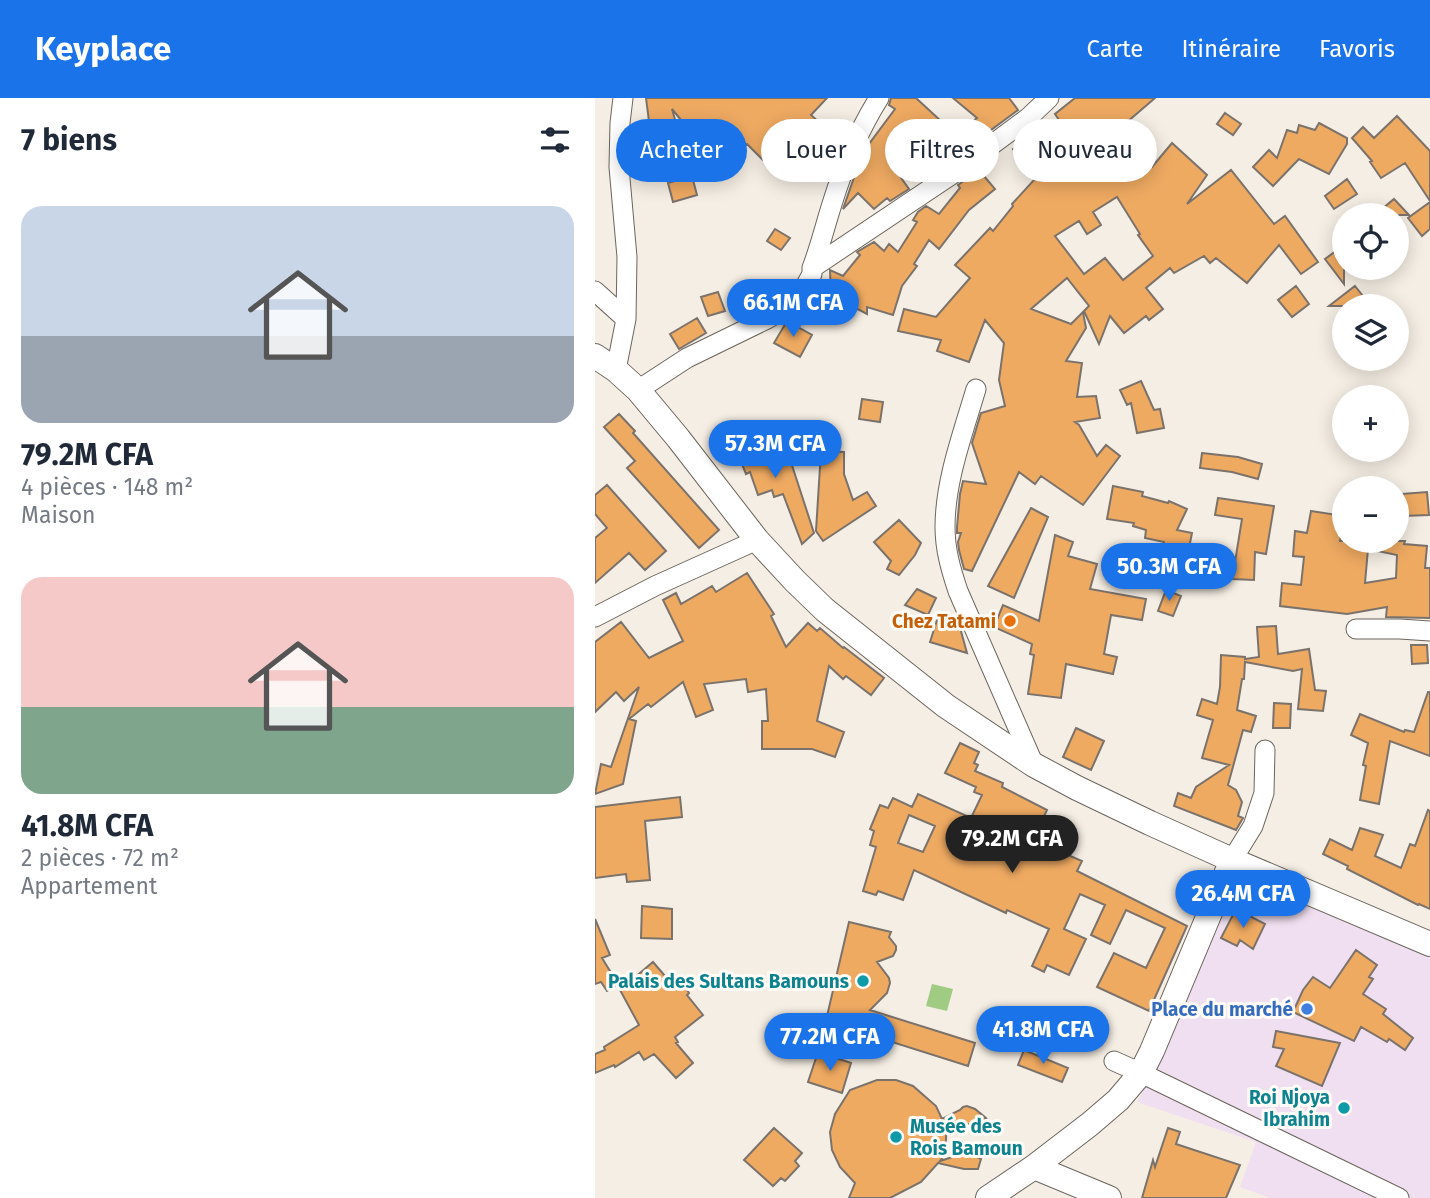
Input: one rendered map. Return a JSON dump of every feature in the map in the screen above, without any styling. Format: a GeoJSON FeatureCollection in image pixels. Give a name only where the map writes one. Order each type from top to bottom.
{"type":"FeatureCollection","features":[{"type":"Feature","properties":{"kind":"main road"},"geometry":{"type":"LineString","coordinates":[[595,356],[616,369],[638,390],[757,540],[795,581],[844,626],[946,706],[1034,765],[1077,788],[1232,860],[1430,944]]}},
{"type":"Feature","properties":{"kind":"main road"},"geometry":{"type":"LineString","coordinates":[[988,1198],[1090,1124],[1118,1100],[1141,1073],[1232,860]]}},
{"type":"Feature","properties":{"kind":"main road"},"geometry":{"type":"LineString","coordinates":[[1034,1167],[1109,1198]]}},
{"type":"Feature","properties":{"kind":"street"},"geometry":{"type":"LineString","coordinates":[[616,369],[626,320],[627,257],[619,167],[623,98]]}},
{"type":"Feature","properties":{"kind":"street"},"geometry":{"type":"LineString","coordinates":[[638,390],[687,358],[767,320],[797,301],[812,274],[832,203],[849,160],[879,98]]}},
{"type":"Feature","properties":{"kind":"street"},"geometry":{"type":"LineString","coordinates":[[812,268],[951,175],[1028,118],[1049,98]]}},
{"type":"Feature","properties":{"kind":"street"},"geometry":{"type":"LineString","coordinates":[[595,291],[626,320]]}},
{"type":"Feature","properties":{"kind":"street"},"geometry":{"type":"LineString","coordinates":[[976,389],[947,499],[945,528],[949,562],[958,591],[1034,765]]}},
{"type":"Feature","properties":{"kind":"street"},"geometry":{"type":"LineString","coordinates":[[595,617],[655,586],[757,540]]}},
{"type":"Feature","properties":{"kind":"street"},"geometry":{"type":"LineString","coordinates":[[1356,629],[1430,631]]}},
{"type":"Feature","properties":{"kind":"street"},"geometry":{"type":"LineString","coordinates":[[1232,860],[1252,826],[1263,793],[1265,750]]}},
{"type":"Feature","properties":{"kind":"street"},"geometry":{"type":"LineString","coordinates":[[1114,1061],[1399,1198]]}},
{"type":"Feature","properties":{"kind":"shaded area","name":"Place du marché"},"geometry":{"type":"Polygon","coordinates":[[[1240,876],[1430,957],[1430,1198],[1270,1198],[1240,1187],[1256,1142],[1137,1102],[1161,1060],[1240,876]]]}},
{"type":"Feature","properties":{"kind":"green space"},"geometry":{"type":"Polygon","coordinates":[[[932,984],[953,989],[947,1011],[926,1006],[932,984]]]}},
{"type":"Feature","properties":{"kind":"building"},"geometry":{"type":"Polygon","coordinates":[[[646,98],[827,98],[811,115],[815,119],[761,119],[761,158],[747,144],[747,119],[680,119],[672,109],[675,119],[649,119],[646,98]]]}},
{"type":"Feature","properties":{"kind":"building"},"geometry":{"type":"Polygon","coordinates":[[[891,98],[916,98],[939,119],[888,119],[895,109],[889,105],[891,98]]]}},
{"type":"Feature","properties":{"kind":"building"},"geometry":{"type":"Polygon","coordinates":[[[953,98],[1009,98],[1018,110],[999,124],[999,119],[976,119],[953,98]]]}},
{"type":"Feature","properties":{"kind":"building"},"geometry":{"type":"Polygon","coordinates":[[[1075,98],[1155,98],[1131,119],[1058,119],[1055,114],[1075,98]]]}},
{"type":"Feature","properties":{"kind":"building"},"geometry":{"type":"Polygon","coordinates":[[[1225,113],[1241,124],[1233,135],[1217,124],[1225,113]]]}},
{"type":"Feature","properties":{"kind":"building"},"geometry":{"type":"Polygon","coordinates":[[[1397,116],[1430,151],[1430,201],[1405,163],[1381,178],[1370,162],[1372,161],[1352,138],[1363,127],[1374,138],[1397,116]]]}},
{"type":"Feature","properties":{"kind":"building"},"geometry":{"type":"Polygon","coordinates":[[[885,122],[885,182],[904,182],[909,189],[890,201],[887,198],[874,209],[858,193],[843,209],[852,182],[871,182],[871,141],[885,122]]]}},
{"type":"Feature","properties":{"kind":"building"},"geometry":{"type":"Polygon","coordinates":[[[1319,123],[1347,138],[1347,144],[1329,174],[1299,159],[1273,186],[1253,167],[1269,150],[1277,158],[1287,130],[1297,133],[1299,125],[1315,130],[1319,123]]]}},
{"type":"Feature","properties":{"kind":"building"},"geometry":{"type":"Polygon","coordinates":[[[1172,143],[1207,175],[1187,204],[1231,170],[1274,224],[1285,216],[1318,262],[1301,274],[1279,245],[1247,283],[1216,258],[1210,263],[1204,256],[1174,273],[1170,268],[1146,288],[1163,309],[1149,320],[1146,316],[1124,333],[1110,316],[1099,344],[1084,311],[1089,306],[1067,278],[1031,309],[1071,324],[1083,312],[1086,328],[1066,361],[1082,363],[1077,397],[1096,396],[1100,418],[1075,422],[1097,456],[1106,445],[1120,456],[1083,505],[1041,476],[1035,484],[1019,472],[972,571],[964,569],[959,550],[961,533],[957,533],[957,527],[960,494],[963,481],[986,484],[972,443],[981,413],[1005,406],[999,380],[1004,343],[985,320],[969,362],[937,351],[941,340],[898,331],[904,309],[936,317],[970,278],[955,265],[990,228],[993,231],[1032,182],[1157,182],[1157,161],[1172,143]],[[1117,197],[1093,212],[1101,225],[1087,234],[1079,221],[1055,236],[1084,274],[1105,258],[1123,280],[1153,256],[1138,235],[1140,234],[1117,197]]]}},
{"type":"Feature","properties":{"kind":"building"},"geometry":{"type":"Polygon","coordinates":[[[1347,179],[1357,194],[1343,203],[1332,203],[1332,206],[1325,196],[1347,179]]]}},
{"type":"Feature","properties":{"kind":"building"},"geometry":{"type":"Polygon","coordinates":[[[694,182],[697,195],[673,202],[668,183],[694,182]]]}},
{"type":"Feature","properties":{"kind":"building"},"geometry":{"type":"Polygon","coordinates":[[[962,182],[989,182],[995,189],[969,210],[939,249],[929,240],[914,264],[917,266],[902,286],[893,315],[867,307],[867,314],[831,295],[830,270],[843,276],[860,255],[857,252],[874,242],[884,251],[889,244],[898,252],[917,222],[913,220],[918,212],[926,206],[939,214],[960,188],[958,185],[962,182]]]}},
{"type":"Feature","properties":{"kind":"building"},"geometry":{"type":"Polygon","coordinates":[[[1430,202],[1430,229],[1422,236],[1409,217],[1430,202]]]}},
{"type":"Feature","properties":{"kind":"building"},"geometry":{"type":"Polygon","coordinates":[[[775,229],[790,238],[781,250],[767,241],[775,229]]]}},
{"type":"Feature","properties":{"kind":"building"},"geometry":{"type":"Polygon","coordinates":[[[1332,254],[1332,268],[1325,259],[1332,254]]]}},
{"type":"Feature","properties":{"kind":"building"},"geometry":{"type":"Polygon","coordinates":[[[1296,286],[1309,304],[1292,317],[1278,300],[1296,286]]]}},
{"type":"Feature","properties":{"kind":"building"},"geometry":{"type":"Polygon","coordinates":[[[1355,286],[1361,294],[1345,294],[1355,286]]]}},
{"type":"Feature","properties":{"kind":"building"},"geometry":{"type":"Polygon","coordinates":[[[718,292],[725,311],[708,316],[701,297],[718,292]]]}},
{"type":"Feature","properties":{"kind":"building"},"geometry":{"type":"Polygon","coordinates":[[[697,318],[706,333],[679,349],[670,334],[697,318]]]}},
{"type":"Feature","properties":{"kind":"building"},"geometry":{"type":"Polygon","coordinates":[[[787,321],[812,335],[800,357],[774,343],[787,321]]]}},
{"type":"Feature","properties":{"kind":"building"},"geometry":{"type":"Polygon","coordinates":[[[1141,381],[1154,410],[1160,409],[1164,428],[1137,433],[1131,403],[1127,405],[1120,390],[1141,381]]]}},
{"type":"Feature","properties":{"kind":"building"},"geometry":{"type":"Polygon","coordinates":[[[862,399],[883,402],[880,422],[859,419],[862,399]]]}},
{"type":"Feature","properties":{"kind":"building"},"geometry":{"type":"Polygon","coordinates":[[[619,414],[719,530],[699,548],[627,468],[635,461],[604,427],[619,414]]]}},
{"type":"Feature","properties":{"kind":"building"},"geometry":{"type":"Polygon","coordinates":[[[758,432],[770,461],[788,453],[814,533],[802,544],[783,494],[774,497],[772,490],[758,495],[750,472],[746,474],[733,442],[758,432]]]}},
{"type":"Feature","properties":{"kind":"building"},"geometry":{"type":"Polygon","coordinates":[[[821,451],[844,452],[844,474],[853,500],[867,492],[876,506],[823,541],[816,531],[821,451]]]}},
{"type":"Feature","properties":{"kind":"building"},"geometry":{"type":"Polygon","coordinates":[[[1202,453],[1238,457],[1262,464],[1258,479],[1200,468],[1202,453]]]}},
{"type":"Feature","properties":{"kind":"building"},"geometry":{"type":"Polygon","coordinates":[[[607,485],[666,551],[645,570],[629,553],[595,583],[595,538],[607,528],[595,514],[595,495],[607,485]]]}},
{"type":"Feature","properties":{"kind":"building"},"geometry":{"type":"Polygon","coordinates":[[[1113,486],[1143,492],[1142,496],[1168,503],[1169,501],[1187,509],[1177,530],[1192,533],[1188,553],[1163,548],[1164,542],[1145,538],[1146,530],[1133,526],[1134,523],[1107,519],[1113,486]]]}},
{"type":"Feature","properties":{"kind":"building"},"geometry":{"type":"Polygon","coordinates":[[[1427,492],[1429,515],[1409,516],[1409,493],[1427,492]]]}},
{"type":"Feature","properties":{"kind":"building"},"geometry":{"type":"Polygon","coordinates":[[[1218,498],[1274,506],[1266,554],[1255,552],[1254,580],[1232,579],[1242,519],[1215,515],[1218,498]]]}},
{"type":"Feature","properties":{"kind":"building"},"geometry":{"type":"Polygon","coordinates":[[[1031,508],[1048,517],[1014,598],[988,586],[1031,508]]]}},
{"type":"Feature","properties":{"kind":"building"},"geometry":{"type":"Polygon","coordinates":[[[1311,511],[1332,514],[1332,553],[1368,553],[1365,583],[1396,578],[1397,555],[1387,553],[1409,553],[1409,544],[1427,546],[1425,568],[1430,568],[1430,618],[1386,617],[1387,607],[1347,614],[1280,606],[1282,583],[1301,585],[1304,557],[1293,556],[1295,531],[1307,533],[1311,511]]]}},
{"type":"Feature","properties":{"kind":"building"},"geometry":{"type":"Polygon","coordinates":[[[899,520],[921,543],[899,575],[887,569],[891,561],[874,542],[899,520]]]}},
{"type":"Feature","properties":{"kind":"building"},"geometry":{"type":"Polygon","coordinates":[[[1055,535],[1073,542],[1068,556],[1097,564],[1090,589],[1146,599],[1142,620],[1111,615],[1104,654],[1117,657],[1113,674],[1066,664],[1061,698],[1028,694],[1034,655],[1030,654],[1032,644],[994,627],[1003,605],[1039,621],[1055,535]]]}},
{"type":"Feature","properties":{"kind":"building"},"geometry":{"type":"Polygon","coordinates":[[[747,573],[774,614],[771,616],[786,647],[808,623],[817,631],[820,628],[884,678],[871,695],[846,676],[843,679],[829,666],[817,721],[844,732],[835,757],[812,749],[762,749],[762,721],[768,721],[766,689],[748,692],[746,679],[704,684],[713,710],[696,717],[683,682],[651,707],[648,704],[629,719],[636,721],[623,784],[595,794],[601,764],[611,767],[639,687],[624,701],[616,692],[595,712],[595,642],[621,622],[649,658],[683,641],[663,600],[676,593],[681,604],[712,586],[716,592],[747,573]]]}},
{"type":"Feature","properties":{"kind":"building"},"geometry":{"type":"Polygon","coordinates":[[[917,589],[936,598],[928,615],[905,605],[917,589]]]}},
{"type":"Feature","properties":{"kind":"building"},"geometry":{"type":"Polygon","coordinates":[[[1166,590],[1181,596],[1173,616],[1158,611],[1166,590]]]}},
{"type":"Feature","properties":{"kind":"building"},"geometry":{"type":"Polygon","coordinates":[[[938,617],[959,624],[967,653],[930,642],[938,617]]]}},
{"type":"Feature","properties":{"kind":"building"},"geometry":{"type":"Polygon","coordinates":[[[1276,626],[1278,654],[1309,649],[1315,690],[1326,691],[1323,711],[1298,709],[1302,669],[1293,671],[1245,662],[1237,710],[1256,716],[1251,732],[1243,730],[1228,785],[1236,790],[1242,802],[1238,816],[1243,818],[1236,830],[1174,806],[1178,793],[1191,798],[1196,787],[1229,765],[1202,758],[1213,720],[1197,715],[1202,699],[1217,704],[1221,655],[1245,659],[1259,657],[1257,627],[1276,626]]]}},
{"type":"Feature","properties":{"kind":"building"},"geometry":{"type":"Polygon","coordinates":[[[1411,645],[1427,645],[1428,663],[1412,664],[1411,645]]]}},
{"type":"Feature","properties":{"kind":"building"},"geometry":{"type":"Polygon","coordinates":[[[1428,692],[1430,756],[1390,741],[1379,804],[1360,800],[1368,743],[1351,735],[1360,714],[1404,732],[1414,732],[1428,692]]]}},
{"type":"Feature","properties":{"kind":"building"},"geometry":{"type":"Polygon","coordinates":[[[1274,703],[1291,704],[1290,728],[1273,728],[1274,703]]]}},
{"type":"Feature","properties":{"kind":"building"},"geometry":{"type":"Polygon","coordinates":[[[1076,728],[1104,741],[1091,770],[1063,757],[1076,728]]]}},
{"type":"Feature","properties":{"kind":"building"},"geometry":{"type":"Polygon","coordinates":[[[960,743],[979,752],[974,763],[978,765],[975,771],[1003,783],[1002,787],[1047,810],[1033,840],[1082,861],[1077,871],[1187,926],[1149,1011],[1097,987],[1114,953],[1146,968],[1165,928],[1126,910],[1110,944],[1091,935],[1105,905],[1080,894],[1064,929],[1086,939],[1069,975],[1047,965],[1044,972],[1032,966],[1049,929],[1007,910],[1006,913],[914,870],[903,900],[878,891],[876,895],[863,891],[876,847],[870,845],[874,831],[870,829],[880,805],[888,808],[893,798],[912,807],[918,794],[971,818],[982,795],[974,792],[976,787],[945,773],[960,743]],[[909,815],[898,843],[923,852],[935,826],[909,815]]]}},
{"type":"Feature","properties":{"kind":"building"},"geometry":{"type":"Polygon","coordinates":[[[680,797],[682,817],[645,821],[650,880],[627,882],[626,874],[595,878],[595,807],[680,797]]]}},
{"type":"Feature","properties":{"kind":"building"},"geometry":{"type":"Polygon","coordinates":[[[1428,810],[1430,909],[1347,869],[1348,866],[1323,854],[1330,839],[1352,850],[1360,828],[1383,835],[1375,856],[1401,868],[1410,844],[1415,846],[1428,810]]]}},
{"type":"Feature","properties":{"kind":"building"},"geometry":{"type":"Polygon","coordinates":[[[642,906],[672,909],[672,939],[641,938],[642,906]]]}},
{"type":"Feature","properties":{"kind":"building"},"geometry":{"type":"Polygon","coordinates":[[[1236,909],[1265,924],[1253,949],[1240,940],[1237,946],[1221,938],[1236,909]]]}},
{"type":"Feature","properties":{"kind":"building"},"geometry":{"type":"Polygon","coordinates":[[[595,919],[610,955],[602,958],[618,984],[607,991],[601,982],[595,984],[595,919]]]}},
{"type":"Feature","properties":{"kind":"building","name":"Palais des Sultans Bamouns"},"geometry":{"type":"Polygon","coordinates":[[[849,922],[891,932],[889,937],[896,946],[893,956],[877,962],[890,983],[887,993],[870,1010],[975,1043],[968,1066],[867,1034],[866,1039],[824,1029],[849,922]]]}},
{"type":"Feature","properties":{"kind":"building"},"geometry":{"type":"Polygon","coordinates":[[[1356,950],[1377,965],[1369,977],[1373,979],[1363,994],[1386,1009],[1383,1014],[1413,1038],[1405,1050],[1389,1039],[1387,1042],[1361,1027],[1354,1041],[1293,1012],[1303,990],[1313,977],[1330,988],[1356,950]]]}},
{"type":"Feature","properties":{"kind":"building"},"geometry":{"type":"Polygon","coordinates":[[[653,962],[671,983],[680,978],[689,993],[687,995],[703,1015],[675,1037],[678,1042],[676,1043],[693,1063],[676,1078],[654,1054],[644,1060],[639,1052],[615,1067],[614,1065],[595,1073],[595,1054],[605,1050],[604,1047],[639,1025],[620,990],[653,962]]]}},
{"type":"Feature","properties":{"kind":"building"},"geometry":{"type":"Polygon","coordinates":[[[1276,1031],[1340,1043],[1322,1086],[1276,1066],[1284,1049],[1273,1047],[1276,1031]]]}},
{"type":"Feature","properties":{"kind":"building"},"geometry":{"type":"Polygon","coordinates":[[[1024,1050],[1068,1068],[1062,1082],[1018,1065],[1024,1050]]]}},
{"type":"Feature","properties":{"kind":"building"},"geometry":{"type":"Polygon","coordinates":[[[818,1052],[851,1063],[842,1093],[808,1082],[818,1052]]]}},
{"type":"Feature","properties":{"kind":"building","name":"Musée des Rois Bamoun"},"geometry":{"type":"Polygon","coordinates":[[[877,1080],[896,1080],[913,1086],[936,1106],[942,1119],[967,1106],[986,1118],[973,1124],[947,1124],[945,1154],[940,1161],[968,1152],[981,1159],[978,1169],[938,1163],[921,1182],[890,1198],[849,1198],[855,1183],[840,1167],[832,1150],[830,1132],[835,1114],[850,1090],[877,1080]]]}},
{"type":"Feature","properties":{"kind":"building"},"geometry":{"type":"Polygon","coordinates":[[[774,1128],[802,1153],[795,1161],[799,1166],[785,1181],[781,1178],[773,1186],[744,1160],[774,1128]]]}},
{"type":"Feature","properties":{"kind":"building"},"geometry":{"type":"Polygon","coordinates":[[[1168,1128],[1180,1132],[1176,1144],[1240,1165],[1226,1198],[1142,1198],[1153,1160],[1155,1167],[1168,1128]]]}},
{"type":"Feature","properties":{"kind":"place","name":"Chez Tatami"},"geometry":{"type":"Point","coordinates":[1010,621]}},
{"type":"Feature","properties":{"kind":"place","name":"Palais des Sultans Bamouns"},"geometry":{"type":"Point","coordinates":[863,981]}},
{"type":"Feature","properties":{"kind":"place","name":"Place du marché"},"geometry":{"type":"Point","coordinates":[1307,1009]}},
{"type":"Feature","properties":{"kind":"place","name":"Roi Njoya Ibrahim"},"geometry":{"type":"Point","coordinates":[1344,1108]}},
{"type":"Feature","properties":{"kind":"place","name":"Musée des Rois Bamoun"},"geometry":{"type":"Point","coordinates":[896,1137]}}]}
